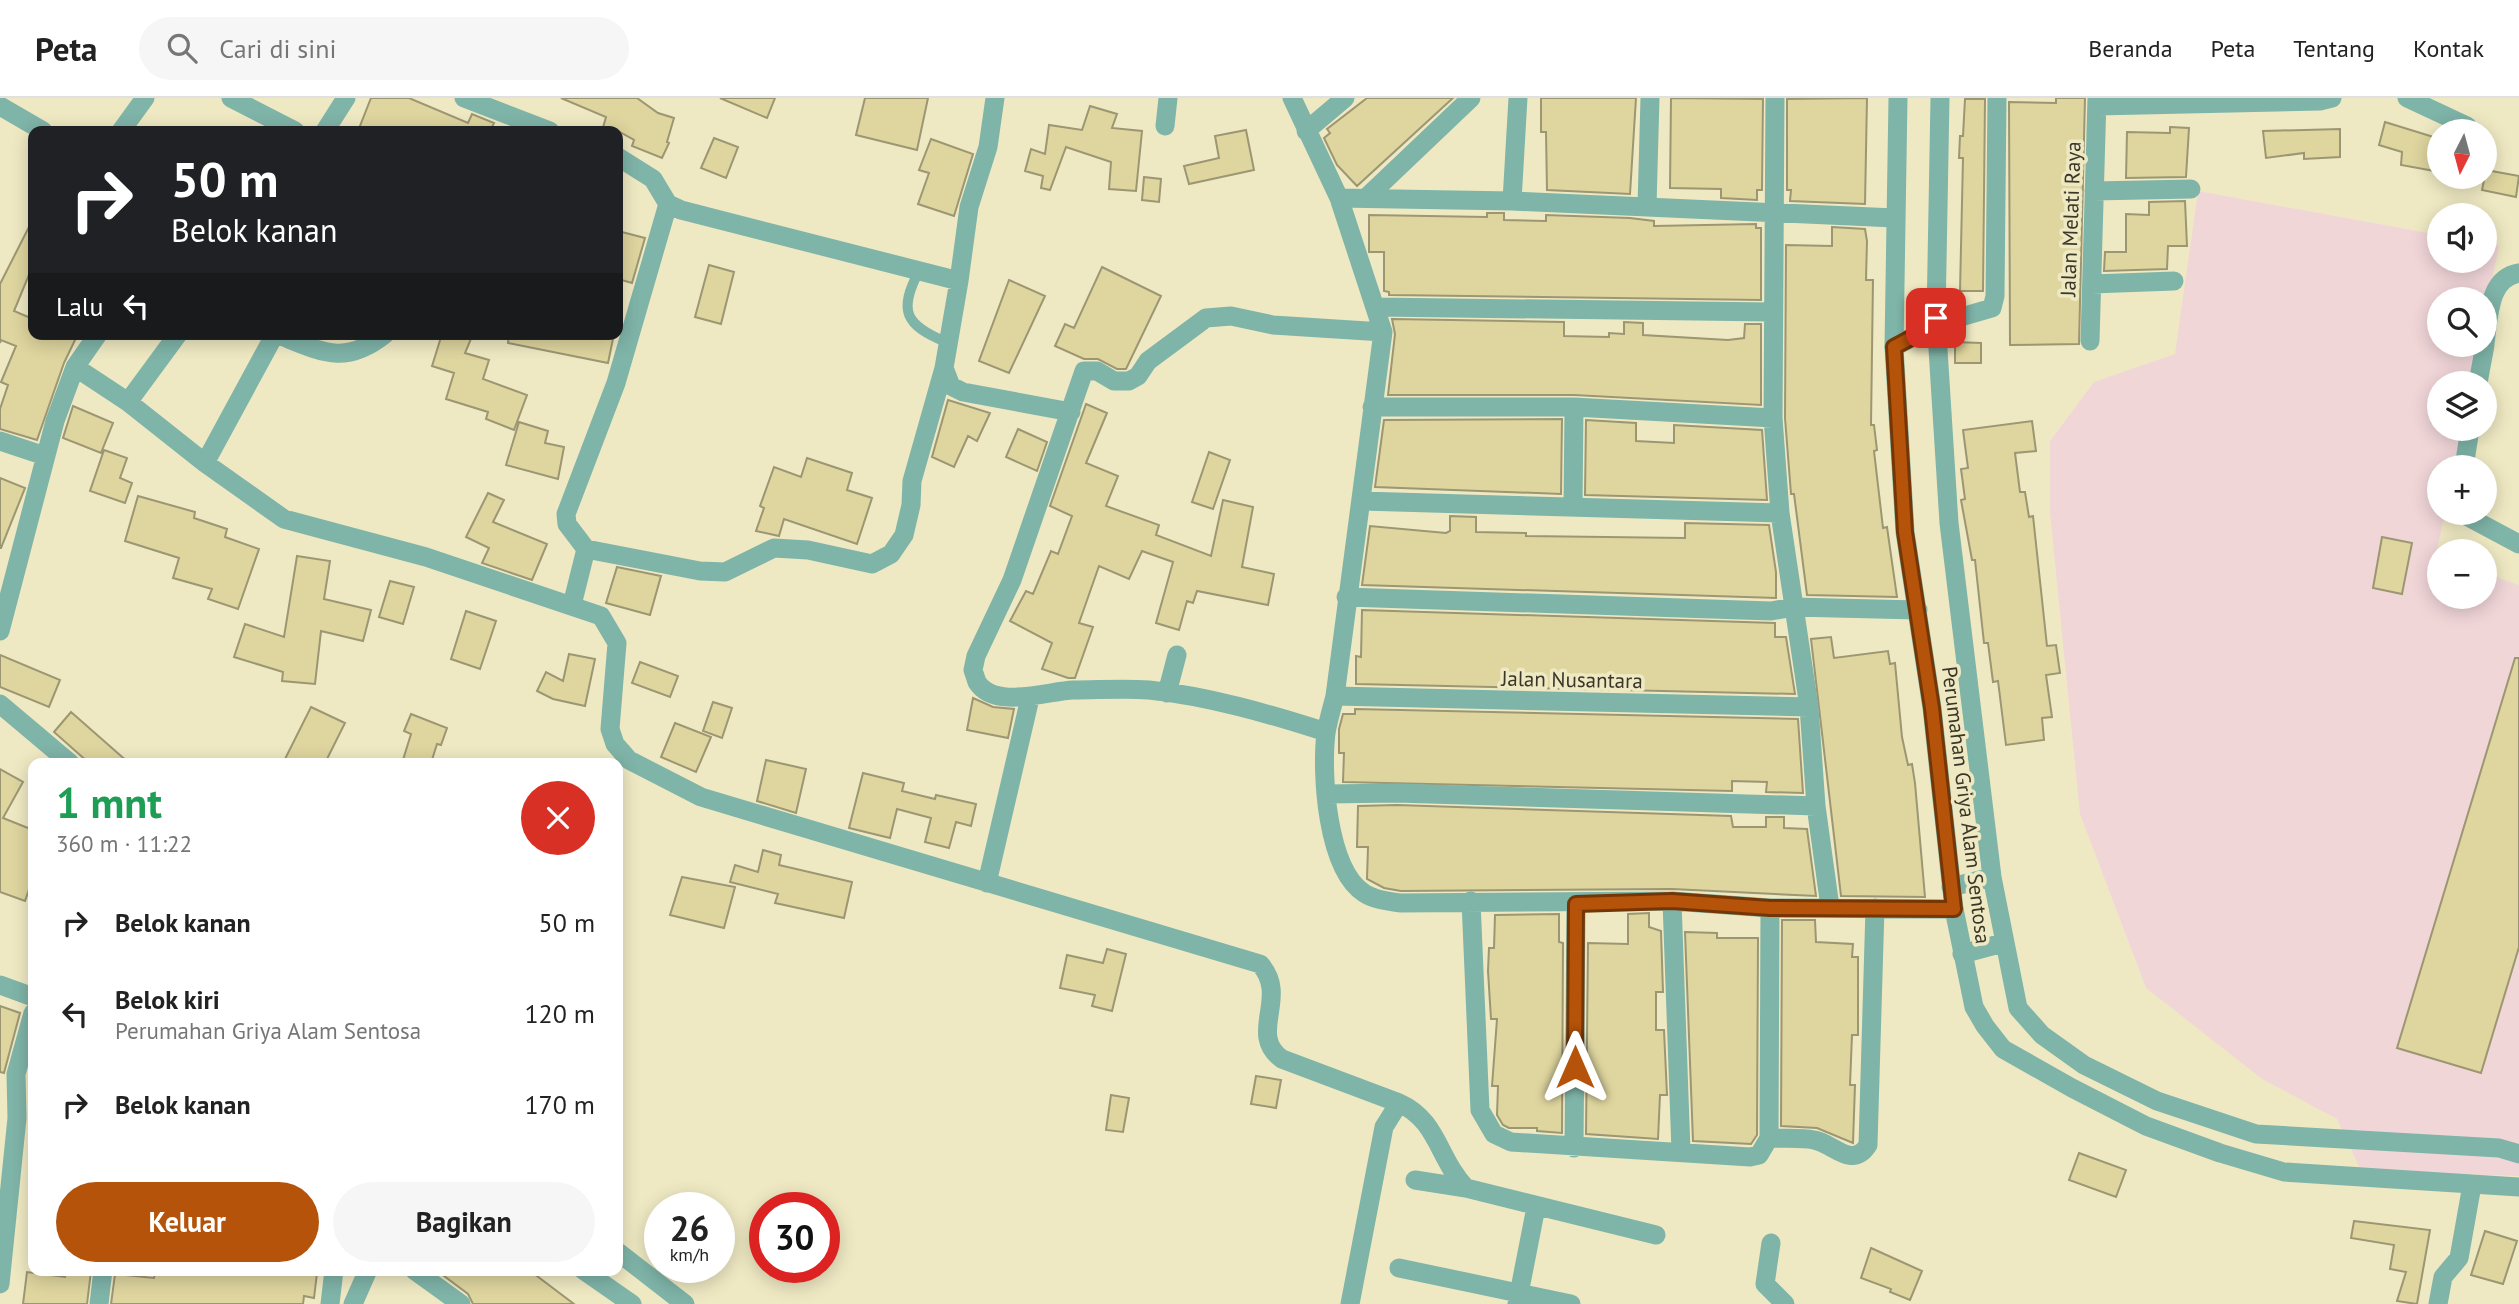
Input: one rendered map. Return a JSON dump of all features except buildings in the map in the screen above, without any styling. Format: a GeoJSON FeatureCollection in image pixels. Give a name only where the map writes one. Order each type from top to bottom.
{"type":"FeatureCollection","features":[{"type":"Feature","properties":{"kind":"street"},"geometry":{"type":"LineString","coordinates":[[125,126],[145,98]]}},
{"type":"Feature","properties":{"kind":"street"},"geometry":{"type":"LineString","coordinates":[[231,98],[286,126]]}},
{"type":"Feature","properties":{"kind":"street"},"geometry":{"type":"LineString","coordinates":[[328,126],[346,98]]}},
{"type":"Feature","properties":{"kind":"street"},"geometry":{"type":"LineString","coordinates":[[464,98],[537,126]]}},
{"type":"Feature","properties":{"kind":"street"},"geometry":{"type":"LineString","coordinates":[[668,204],[616,383],[566,514],[567,524],[586,549],[701,571],[724,572],[774,548],[807,550],[872,564],[891,554],[904,535],[911,505],[912,481],[944,368],[969,207],[988,147],[995,98]]}},
{"type":"Feature","properties":{"kind":"street"},"geometry":{"type":"LineString","coordinates":[[1165,127],[1168,98]]}},
{"type":"Feature","properties":{"kind":"street"},"geometry":{"type":"LineString","coordinates":[[1292,98],[1339,198],[1383,331],[1335,696],[1326,733],[1324,773],[1339,861],[1361,891],[1372,897],[1400,903],[1471,901],[1576,904],[1672,901],[1770,908],[1954,909]]}},
{"type":"Feature","properties":{"kind":"street"},"geometry":{"type":"LineString","coordinates":[[1306,131],[1345,98]]}},
{"type":"Feature","properties":{"kind":"street"},"geometry":{"type":"LineString","coordinates":[[1367,197],[1471,98]]}},
{"type":"Feature","properties":{"kind":"street"},"geometry":{"type":"LineString","coordinates":[[1512,201],[1518,98]]}},
{"type":"Feature","properties":{"kind":"street"},"geometry":{"type":"LineString","coordinates":[[1647,206],[1650,98]]}},
{"type":"Feature","properties":{"kind":"street"},"geometry":{"type":"LineString","coordinates":[[1775,98],[1773,418],[1780,513],[1809,707],[1816,806],[1830,907]]}},
{"type":"Feature","properties":{"kind":"street","name":"Perumahan Griya Alam Sentosa"},"geometry":{"type":"LineString","coordinates":[[1898,98],[1894,347],[1905,532],[1918,610],[1954,909],[1974,1007],[1997,1043],[2072,1088],[2146,1126],[2284,1172],[2519,1187]]}},
{"type":"Feature","properties":{"kind":"street"},"geometry":{"type":"LineString","coordinates":[[1940,98],[1937,324],[1949,523],[1992,877],[2018,1008],[2042,1035],[2084,1065],[2157,1101],[2256,1134],[2499,1148],[2519,1154]]}},
{"type":"Feature","properties":{"kind":"street"},"geometry":{"type":"LineString","coordinates":[[1894,347],[1937,324],[1992,308],[1995,296],[1997,98]]}},
{"type":"Feature","properties":{"kind":"street"},"geometry":{"type":"LineString","coordinates":[[2407,98],[2452,119]]}},
{"type":"Feature","properties":{"kind":"street"},"geometry":{"type":"LineString","coordinates":[[2097,102],[2330,99]]}},
{"type":"Feature","properties":{"kind":"street","name":"Jalan Melati Raya"},"geometry":{"type":"LineString","coordinates":[[2090,341],[2097,102]]}},
{"type":"Feature","properties":{"kind":"street"},"geometry":{"type":"LineString","coordinates":[[0,106],[34,126]]}},
{"type":"Feature","properties":{"kind":"street"},"geometry":{"type":"LineString","coordinates":[[623,161],[653,179],[668,204],[681,210],[959,281]]}},
{"type":"Feature","properties":{"kind":"street"},"geometry":{"type":"LineString","coordinates":[[2094,191],[2191,190]]}},
{"type":"Feature","properties":{"kind":"street"},"geometry":{"type":"LineString","coordinates":[[1339,198],[1512,201],[1895,218]]}},
{"type":"Feature","properties":{"kind":"street"},"geometry":{"type":"LineString","coordinates":[[2497,287],[2505,277],[2519,273]]}},
{"type":"Feature","properties":{"kind":"street"},"geometry":{"type":"LineString","coordinates":[[2092,284],[2174,281]]}},
{"type":"Feature","properties":{"kind":"street"},"geometry":{"type":"LineString","coordinates":[[1377,307],[1772,312]]}},
{"type":"Feature","properties":{"kind":"street"},"geometry":{"type":"LineString","coordinates":[[1326,733],[1257,713],[1167,693],[1129,689],[1074,690],[1030,698],[985,692],[975,676],[974,663],[1012,580],[1084,371],[1097,371],[1120,382],[1129,382],[1138,376],[1148,361],[1206,318],[1231,316],[1273,325],[1383,331]]}},
{"type":"Feature","properties":{"kind":"street"},"geometry":{"type":"LineString","coordinates":[[0,631],[46,456],[75,367],[93,340]]}},
{"type":"Feature","properties":{"kind":"street"},"geometry":{"type":"LineString","coordinates":[[128,402],[174,340]]}},
{"type":"Feature","properties":{"kind":"street"},"geometry":{"type":"LineString","coordinates":[[205,463],[273,340]]}},
{"type":"Feature","properties":{"kind":"street"},"geometry":{"type":"LineString","coordinates":[[294,340],[340,355],[363,350],[377,340]]}},
{"type":"Feature","properties":{"kind":"street"},"geometry":{"type":"LineString","coordinates":[[75,367],[128,402],[205,463],[284,519],[301,526],[426,556],[601,617],[614,633],[617,643],[610,729],[620,752],[629,760],[701,797],[1260,964],[1273,987],[1266,1039],[1273,1052],[1282,1059],[1399,1103],[1425,1118],[1454,1175],[1466,1188]]}},
{"type":"Feature","properties":{"kind":"street"},"geometry":{"type":"LineString","coordinates":[[944,368],[951,386],[963,391],[1072,412]]}},
{"type":"Feature","properties":{"kind":"street"},"geometry":{"type":"LineString","coordinates":[[1373,407],[1573,407],[1773,418]]}},
{"type":"Feature","properties":{"kind":"street"},"geometry":{"type":"LineString","coordinates":[[1573,407],[1573,507]]}},
{"type":"Feature","properties":{"kind":"street"},"geometry":{"type":"LineString","coordinates":[[0,441],[46,456]]}},
{"type":"Feature","properties":{"kind":"street"},"geometry":{"type":"LineString","coordinates":[[1361,501],[1780,513]]}},
{"type":"Feature","properties":{"kind":"street"},"geometry":{"type":"LineString","coordinates":[[2484,525],[2519,544]]}},
{"type":"Feature","properties":{"kind":"street"},"geometry":{"type":"LineString","coordinates":[[572,605],[586,549]]}},
{"type":"Feature","properties":{"kind":"street"},"geometry":{"type":"LineString","coordinates":[[1346,597],[1772,611],[1793,607],[1918,610]]}},
{"type":"Feature","properties":{"kind":"street"},"geometry":{"type":"LineString","coordinates":[[1167,693],[1177,655]]}},
{"type":"Feature","properties":{"kind":"street","name":"Jalan Nusantara"},"geometry":{"type":"LineString","coordinates":[[1335,696],[1809,707]]}},
{"type":"Feature","properties":{"kind":"street"},"geometry":{"type":"LineString","coordinates":[[986,883],[1030,698]]}},
{"type":"Feature","properties":{"kind":"street"},"geometry":{"type":"LineString","coordinates":[[0,704],[64,758]]}},
{"type":"Feature","properties":{"kind":"street"},"geometry":{"type":"LineString","coordinates":[[1327,794],[1397,793],[1816,806]]}},
{"type":"Feature","properties":{"kind":"street"},"geometry":{"type":"LineString","coordinates":[[1951,887],[1992,877]]}},
{"type":"Feature","properties":{"kind":"street"},"geometry":{"type":"LineString","coordinates":[[1471,901],[1479,1096],[1483,1119],[1493,1133],[1511,1142],[1574,1148],[1681,1151],[1750,1157],[1759,1155],[1769,1138],[1770,908]]}},
{"type":"Feature","properties":{"kind":"street"},"geometry":{"type":"LineString","coordinates":[[1672,901],[1681,1151]]}},
{"type":"Feature","properties":{"kind":"street"},"geometry":{"type":"LineString","coordinates":[[1574,1148],[1576,904]]}},
{"type":"Feature","properties":{"kind":"street"},"geometry":{"type":"LineString","coordinates":[[1769,1138],[1818,1140],[1830,1150],[1854,1156],[1863,1152],[1868,1145],[1875,908]]}},
{"type":"Feature","properties":{"kind":"street"},"geometry":{"type":"LineString","coordinates":[[1962,954],[2003,943]]}},
{"type":"Feature","properties":{"kind":"street"},"geometry":{"type":"LineString","coordinates":[[0,985],[28,995]]}},
{"type":"Feature","properties":{"kind":"street"},"geometry":{"type":"LineString","coordinates":[[0,1284],[25,1119],[16,1074],[28,1031]]}},
{"type":"Feature","properties":{"kind":"street"},"geometry":{"type":"LineString","coordinates":[[2072,1088],[2084,1065]]}},
{"type":"Feature","properties":{"kind":"street"},"geometry":{"type":"LineString","coordinates":[[1350,1304],[1384,1128],[1399,1103]]}},
{"type":"Feature","properties":{"kind":"street"},"geometry":{"type":"LineString","coordinates":[[1415,1180],[1466,1188],[1656,1235]]}},
{"type":"Feature","properties":{"kind":"street"},"geometry":{"type":"LineString","coordinates":[[2438,1304],[2443,1278],[2459,1258],[2472,1185]]}},
{"type":"Feature","properties":{"kind":"street"},"geometry":{"type":"LineString","coordinates":[[1518,1298],[1536,1207]]}},
{"type":"Feature","properties":{"kind":"street"},"geometry":{"type":"LineString","coordinates":[[1771,1243],[1765,1284],[1784,1304]]}},
{"type":"Feature","properties":{"kind":"street"},"geometry":{"type":"LineString","coordinates":[[623,1256],[685,1304]]}},
{"type":"Feature","properties":{"kind":"street"},"geometry":{"type":"LineString","coordinates":[[1399,1268],[1518,1298],[1572,1304]]}},
{"type":"Feature","properties":{"kind":"street"},"geometry":{"type":"LineString","coordinates":[[99,1304],[102,1276]]}},
{"type":"Feature","properties":{"kind":"street"},"geometry":{"type":"LineString","coordinates":[[330,1304],[333,1276]]}},
{"type":"Feature","properties":{"kind":"street"},"geometry":{"type":"LineString","coordinates":[[353,1304],[365,1276]]}},
{"type":"Feature","properties":{"kind":"street"},"geometry":{"type":"LineString","coordinates":[[422,1276],[461,1304]]}},
{"type":"Feature","properties":{"kind":"street"},"geometry":{"type":"LineString","coordinates":[[592,1276],[632,1304]]}},
{"type":"Feature","properties":{"kind":"lane"},"geometry":{"type":"LineString","coordinates":[[919,271],[908,291],[905,306],[908,316],[924,331],[946,342]]}},
{"type":"Feature","properties":{"kind":"shaded area"},"geometry":{"type":"Polygon","coordinates":[[[2198,191],[2427,233],[2427,273],[2493,273],[2491,287],[2427,287],[2427,357],[2476,357],[2474,371],[2427,371],[2427,441],[2459,441],[2457,455],[2427,455],[2427,525],[2442,525],[2439,539],[2427,539],[2427,609],[2497,609],[2497,577],[2519,585],[2519,1176],[2361,1171],[2337,1119],[2262,1079],[2146,988],[2080,814],[2050,513],[2050,441],[2094,382],[2175,354],[2198,191]]]}},
{"type":"Feature","properties":{"kind":"route"},"geometry":{"type":"LineString","coordinates":[[1575,1067],[1576,904],[1672,901],[1770,908],[1954,909],[1932,708],[1905,532],[1894,347],[1937,324],[1936,318]]}}]}
